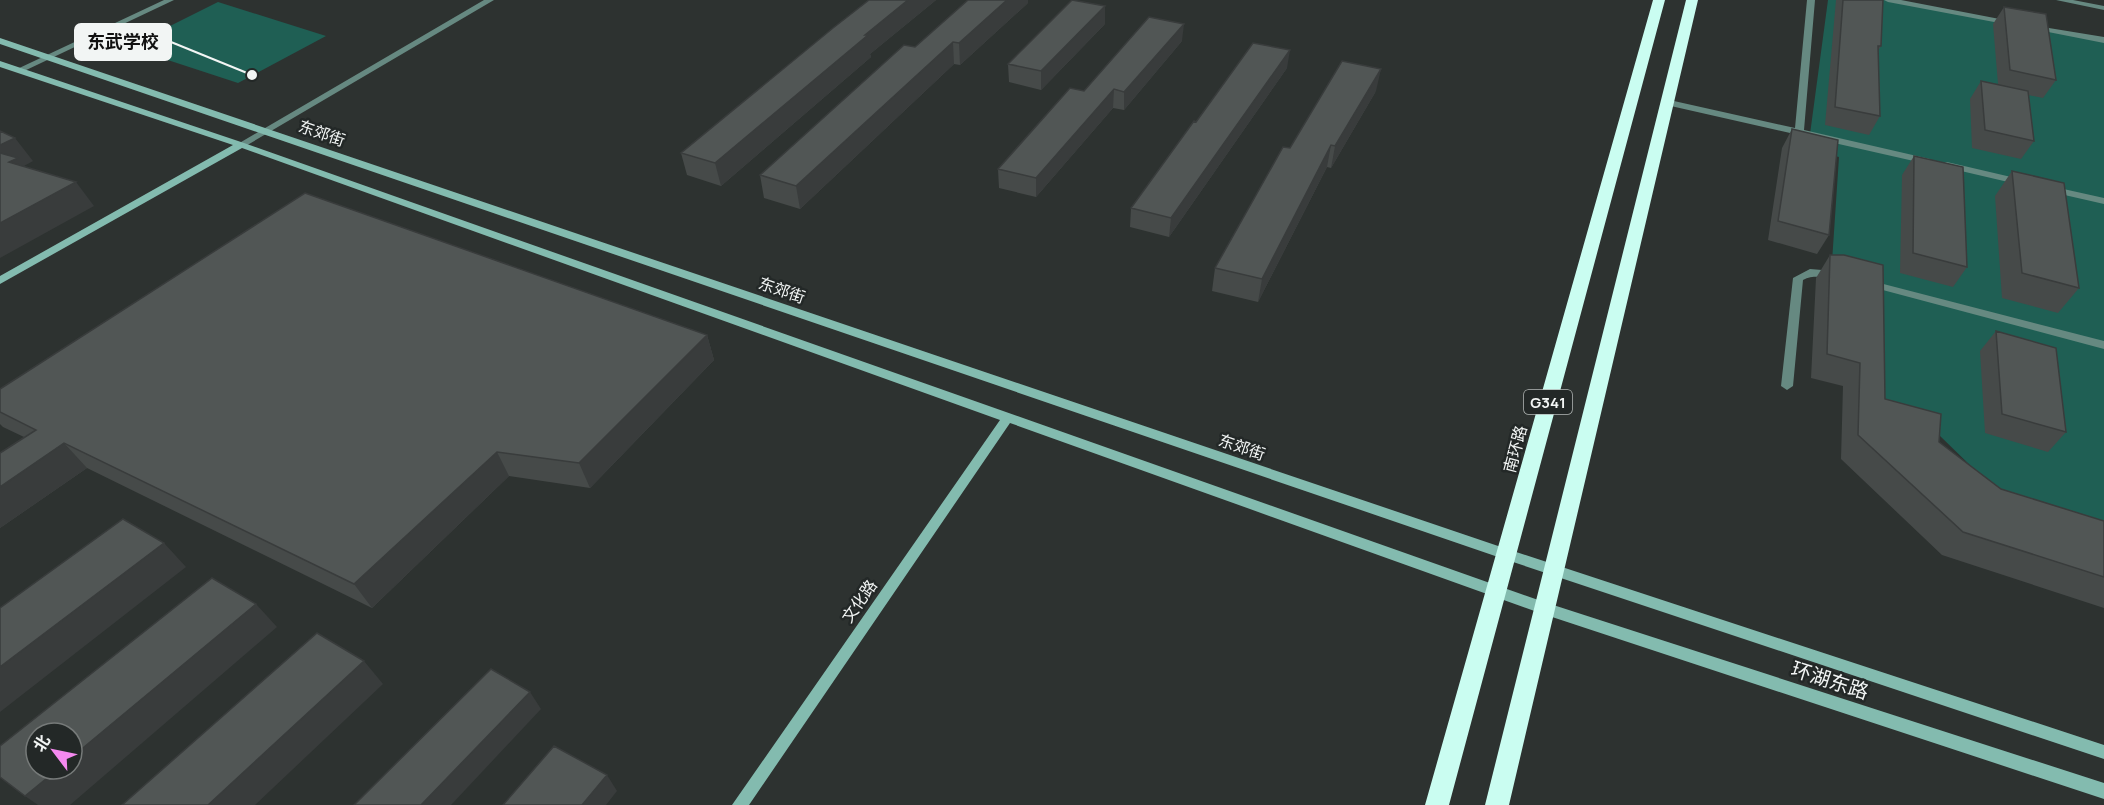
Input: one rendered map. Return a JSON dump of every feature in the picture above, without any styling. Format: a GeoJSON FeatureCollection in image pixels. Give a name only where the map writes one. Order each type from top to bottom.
{"type":"FeatureCollection","features":[{"type":"Feature","properties":{"kind":"highway","name":"南环路"},"geometry":{"type":"LineString","coordinates":[[1437,805],[1659,0]]}},
{"type":"Feature","properties":{"kind":"highway","name":"G341"},"geometry":{"type":"LineString","coordinates":[[1497,805],[1665,102],[1692,0]]}},
{"type":"Feature","properties":{"kind":"main road","name":"东郊街"},"geometry":{"type":"LineString","coordinates":[[0,41],[1553,570]]}},
{"type":"Feature","properties":{"kind":"main road"},"geometry":{"type":"LineString","coordinates":[[0,64],[242,145],[1543,608]]}},
{"type":"Feature","properties":{"kind":"main road"},"geometry":{"type":"LineString","coordinates":[[0,281],[242,145]]}},
{"type":"Feature","properties":{"kind":"main road","name":"文化路"},"geometry":{"type":"LineString","coordinates":[[740,805],[1008,417]]}},
{"type":"Feature","properties":{"kind":"main road","name":"环湖东路"},"geometry":{"type":"LineString","coordinates":[[1553,570],[2104,752]]}},
{"type":"Feature","properties":{"kind":"main road","name":"环湖东路"},"geometry":{"type":"LineString","coordinates":[[1543,608],[2104,791]]}},
{"type":"Feature","properties":{"kind":"street"},"geometry":{"type":"LineString","coordinates":[[19,70],[170,0]]}},
{"type":"Feature","properties":{"kind":"street"},"geometry":{"type":"LineString","coordinates":[[242,145],[264,130],[490,0]]}},
{"type":"Feature","properties":{"kind":"street"},"geometry":{"type":"LineString","coordinates":[[1799,131],[1811,0]]}},
{"type":"Feature","properties":{"kind":"street"},"geometry":{"type":"LineString","coordinates":[[1888,0],[2104,40]]}},
{"type":"Feature","properties":{"kind":"street"},"geometry":{"type":"LineString","coordinates":[[2060,0],[2104,8]]}},
{"type":"Feature","properties":{"kind":"street"},"geometry":{"type":"LineString","coordinates":[[1665,102],[2104,201]]}},
{"type":"Feature","properties":{"kind":"street"},"geometry":{"type":"LineString","coordinates":[[1787,386],[1798,278],[1810,272],[1847,278],[2104,345]]}},
{"type":"Feature","properties":{"kind":"green space"},"geometry":{"type":"Polygon","coordinates":[[[1828,0],[1887,0],[2104,41],[2104,539],[2015,509],[1938,434],[1878,417],[1832,262],[1839,157],[1808,149],[1828,0]]]}},
{"type":"Feature","properties":{"kind":"green space"},"geometry":{"type":"Polygon","coordinates":[[[218,2],[326,36],[238,83],[128,47],[218,2]]]}},
{"type":"Feature","properties":{"kind":"building"},"geometry":{"type":"Polygon","coordinates":[[[869,0],[908,0],[715,163],[681,153],[833,28],[869,0]]]}},
{"type":"Feature","properties":{"kind":"building"},"geometry":{"type":"Polygon","coordinates":[[[968,0],[1007,0],[959,43],[953,42],[796,186],[760,175],[904,45],[915,47],[968,0]]]}},
{"type":"Feature","properties":{"kind":"building"},"geometry":{"type":"Polygon","coordinates":[[[1072,0],[1105,6],[1041,71],[1008,64],[1072,0]]]}},
{"type":"Feature","properties":{"kind":"building"},"geometry":{"type":"Polygon","coordinates":[[[1843,0],[1883,0],[1881,46],[1878,46],[1880,116],[1835,107],[1843,0]]]}},
{"type":"Feature","properties":{"kind":"building"},"geometry":{"type":"Polygon","coordinates":[[[2004,7],[2046,14],[2056,80],[2010,70],[2004,7]]]}},
{"type":"Feature","properties":{"kind":"building"},"geometry":{"type":"Polygon","coordinates":[[[1149,17],[1184,24],[1124,92],[1114,89],[1036,178],[998,169],[1070,88],[1084,91],[1149,17]]]}},
{"type":"Feature","properties":{"kind":"building"},"geometry":{"type":"Polygon","coordinates":[[[1253,43],[1290,50],[1171,218],[1131,208],[1194,121],[1196,122],[1253,43]]]}},
{"type":"Feature","properties":{"kind":"building"},"geometry":{"type":"Polygon","coordinates":[[[1342,61],[1381,69],[1335,146],[1331,145],[1262,279],[1215,268],[1283,147],[1290,148],[1342,61]]]}},
{"type":"Feature","properties":{"kind":"building"},"geometry":{"type":"Polygon","coordinates":[[[1981,81],[2028,91],[2034,141],[1985,130],[1981,81]]]}},
{"type":"Feature","properties":{"kind":"building"},"geometry":{"type":"Polygon","coordinates":[[[1792,129],[1838,140],[1829,235],[1778,221],[1792,129]]]}},
{"type":"Feature","properties":{"kind":"building"},"geometry":{"type":"Polygon","coordinates":[[[0,131],[15,138],[0,145],[0,131]]]}},
{"type":"Feature","properties":{"kind":"building"},"geometry":{"type":"Polygon","coordinates":[[[0,153],[18,158],[9,162],[76,182],[0,223],[0,153]]]}},
{"type":"Feature","properties":{"kind":"building"},"geometry":{"type":"Polygon","coordinates":[[[1914,156],[1963,167],[1967,267],[1913,253],[1914,156]]]}},
{"type":"Feature","properties":{"kind":"building"},"geometry":{"type":"Polygon","coordinates":[[[2012,171],[2064,183],[2079,288],[2022,273],[2012,171]]]}},
{"type":"Feature","properties":{"kind":"building"},"geometry":{"type":"Polygon","coordinates":[[[305,193],[707,335],[579,463],[497,452],[354,584],[64,443],[0,487],[0,453],[36,430],[0,412],[0,389],[305,193]]]}},
{"type":"Feature","properties":{"kind":"building"},"geometry":{"type":"Polygon","coordinates":[[[1830,255],[1844,255],[1883,265],[1885,399],[1941,414],[1939,442],[2001,489],[2104,521],[2104,577],[1963,532],[1858,435],[1860,363],[1827,354],[1830,255]]]}},
{"type":"Feature","properties":{"kind":"building"},"geometry":{"type":"Polygon","coordinates":[[[1996,331],[2056,348],[2066,432],[2002,414],[1996,331]]]}},
{"type":"Feature","properties":{"kind":"building"},"geometry":{"type":"Polygon","coordinates":[[[123,519],[164,543],[0,667],[0,608],[123,519]]]}},
{"type":"Feature","properties":{"kind":"building"},"geometry":{"type":"Polygon","coordinates":[[[212,578],[256,604],[84,747],[84,721],[32,721],[212,578]]]}},
{"type":"Feature","properties":{"kind":"building"},"geometry":{"type":"Polygon","coordinates":[[[317,633],[364,661],[208,805],[122,805],[317,633]]]}},
{"type":"Feature","properties":{"kind":"building"},"geometry":{"type":"Polygon","coordinates":[[[491,669],[530,692],[421,805],[354,805],[491,669]]]}},
{"type":"Feature","properties":{"kind":"building"},"geometry":{"type":"Polygon","coordinates":[[[24,727],[24,781],[43,781],[25,796],[0,777],[0,746],[24,727]]]}},
{"type":"Feature","properties":{"kind":"building"},"geometry":{"type":"Polygon","coordinates":[[[554,746],[607,775],[582,805],[503,805],[554,746]]]}},
{"type":"Feature","properties":{"kind":"place","name":"东武学校"},"geometry":{"type":"Point","coordinates":[252,75]}}]}
